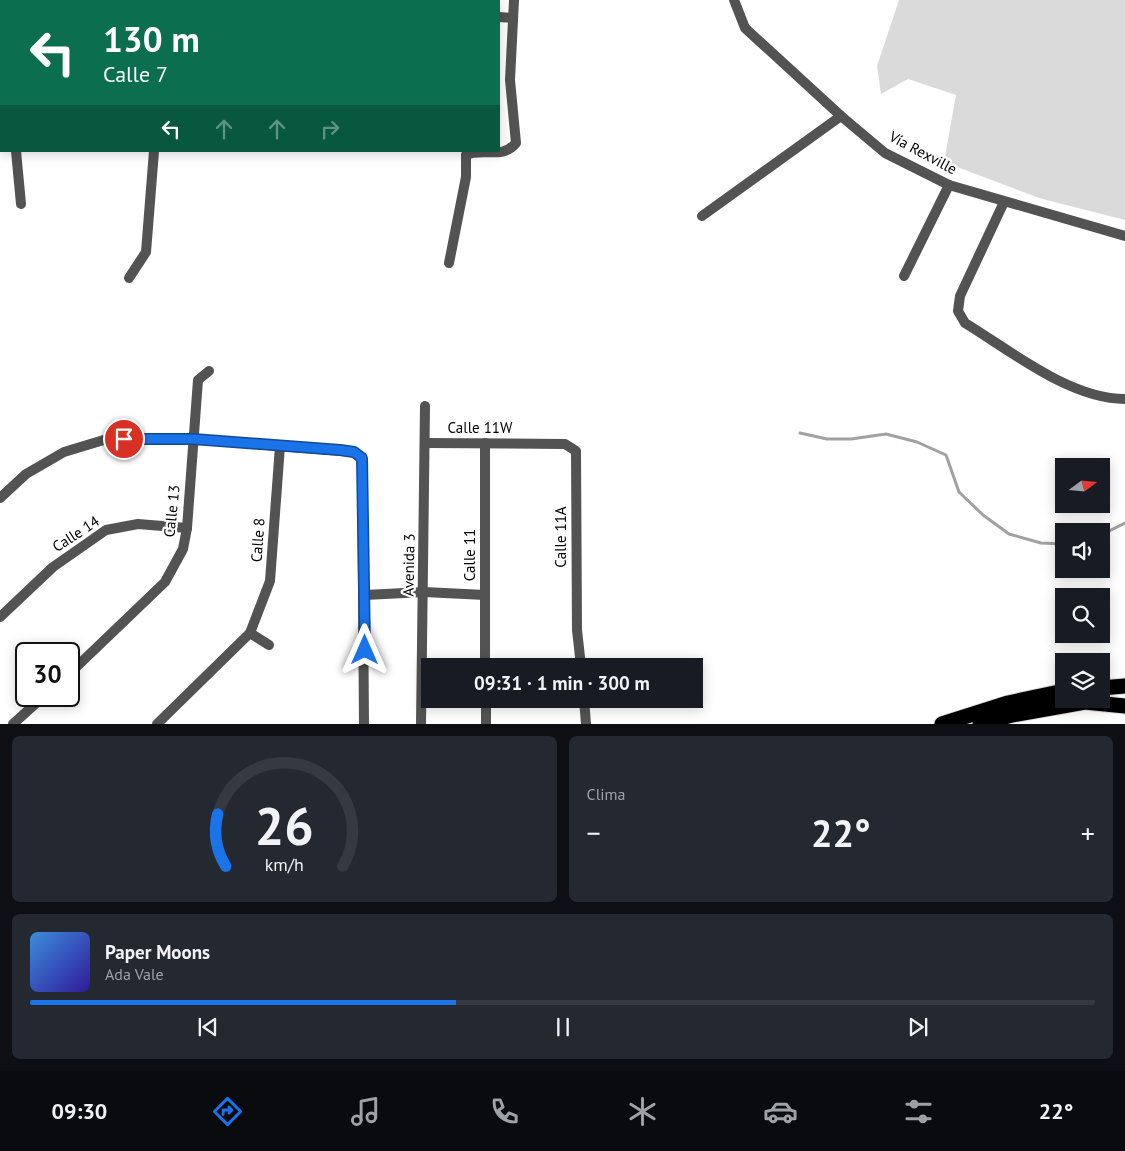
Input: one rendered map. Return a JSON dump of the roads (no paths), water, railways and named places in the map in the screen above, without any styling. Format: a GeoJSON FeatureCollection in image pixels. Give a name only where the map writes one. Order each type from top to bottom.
{"type":"FeatureCollection","features":[{"type":"Feature","properties":{"kind":"highway"},"geometry":{"type":"LineString","coordinates":[[1110,687],[1125,686]]}},
{"type":"Feature","properties":{"kind":"highway"},"geometry":{"type":"LineString","coordinates":[[942,724],[1008,703],[1055,693]]}},
{"type":"Feature","properties":{"kind":"highway"},"geometry":{"type":"LineString","coordinates":[[980,724],[1012,715],[1085,702],[1125,706]]}},
{"type":"Feature","properties":{"kind":"street"},"geometry":{"type":"LineString","coordinates":[[449,263],[466,177],[466,155],[472,152],[502,153],[512,149],[516,143],[510,80],[514,0]]}},
{"type":"Feature","properties":{"kind":"street","name":"Vía Rexville"},"geometry":{"type":"LineString","coordinates":[[734,0],[745,28],[841,116],[885,153],[949,185],[1125,236]]}},
{"type":"Feature","properties":{"kind":"street"},"geometry":{"type":"LineString","coordinates":[[500,17],[513,18]]}},
{"type":"Feature","properties":{"kind":"street"},"geometry":{"type":"LineString","coordinates":[[702,216],[841,116]]}},
{"type":"Feature","properties":{"kind":"street"},"geometry":{"type":"LineString","coordinates":[[16,152],[21,204]]}},
{"type":"Feature","properties":{"kind":"street"},"geometry":{"type":"LineString","coordinates":[[129,278],[146,252],[154,152]]}},
{"type":"Feature","properties":{"kind":"street"},"geometry":{"type":"LineString","coordinates":[[904,276],[949,185]]}},
{"type":"Feature","properties":{"kind":"street"},"geometry":{"type":"LineString","coordinates":[[1004,202],[960,296],[958,311],[965,323],[1062,383],[1108,399],[1125,399]]}},
{"type":"Feature","properties":{"kind":"street","name":"Calle 13"},"geometry":{"type":"LineString","coordinates":[[80,663],[165,582],[184,549],[188,528],[198,380],[209,371]]}},
{"type":"Feature","properties":{"kind":"street","name":"Avenida 3"},"geometry":{"type":"LineString","coordinates":[[422,724],[425,406]]}},
{"type":"Feature","properties":{"kind":"street"},"geometry":{"type":"LineString","coordinates":[[0,498],[26,474],[64,452],[107,439],[193,439],[354,452],[362,458],[365,595],[364,724]]}},
{"type":"Feature","properties":{"kind":"street","name":"Calle 11W"},"geometry":{"type":"LineString","coordinates":[[426,443],[535,444]]}},
{"type":"Feature","properties":{"kind":"street","name":"Calle 11"},"geometry":{"type":"LineString","coordinates":[[485,658],[486,443]]}},
{"type":"Feature","properties":{"kind":"street","name":"Calle 11A"},"geometry":{"type":"LineString","coordinates":[[535,444],[565,444],[576,451],[577,630],[580,658]]}},
{"type":"Feature","properties":{"kind":"street","name":"Calle 8"},"geometry":{"type":"LineString","coordinates":[[157,724],[250,633],[270,581],[280,446]]}},
{"type":"Feature","properties":{"kind":"street","name":"Calle 14"},"geometry":{"type":"LineString","coordinates":[[0,617],[53,567],[106,530],[138,524],[188,528]]}},
{"type":"Feature","properties":{"kind":"street"},"geometry":{"type":"LineString","coordinates":[[365,595],[424,592],[485,595]]}},
{"type":"Feature","properties":{"kind":"street"},"geometry":{"type":"LineString","coordinates":[[250,633],[269,645]]}},
{"type":"Feature","properties":{"kind":"street"},"geometry":{"type":"LineString","coordinates":[[12,724],[31,707]]}},
{"type":"Feature","properties":{"kind":"street"},"geometry":{"type":"LineString","coordinates":[[486,708],[486,724]]}},
{"type":"Feature","properties":{"kind":"street"},"geometry":{"type":"LineString","coordinates":[[585,708],[586,724]]}},
{"type":"Feature","properties":{"kind":"waterway"},"geometry":{"type":"LineString","coordinates":[[800,433],[827,439],[851,439],[886,434],[917,442],[946,455],[959,492],[983,515],[1009,534],[1041,543],[1055,544]]}},
{"type":"Feature","properties":{"kind":"waterway"},"geometry":{"type":"LineString","coordinates":[[1110,530],[1125,523]]}}]}
